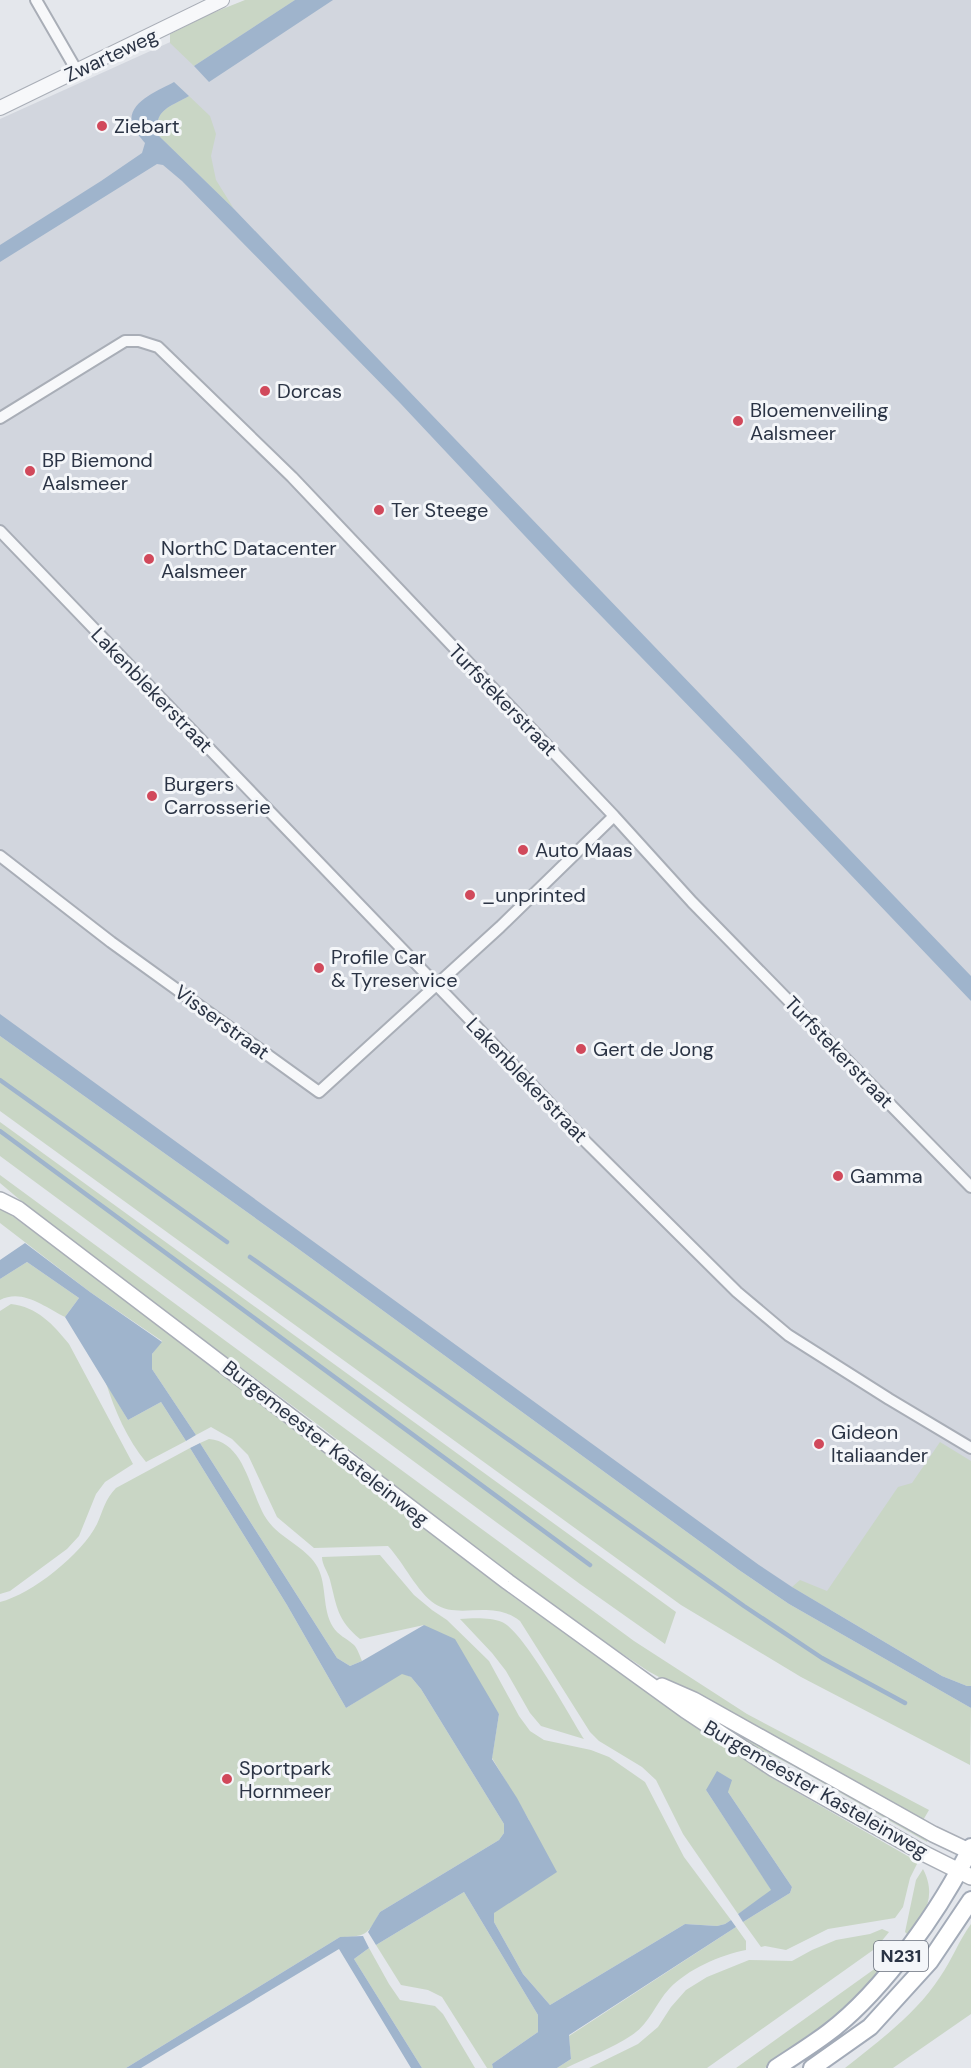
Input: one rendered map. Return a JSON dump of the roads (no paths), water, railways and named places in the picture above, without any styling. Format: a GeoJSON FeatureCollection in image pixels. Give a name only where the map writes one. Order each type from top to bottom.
{"type":"FeatureCollection","features":[{"type":"Feature","properties":{"kind":"main road","name":"Burgemeester Kasteleinweg"},"geometry":{"type":"LineString","coordinates":[[0,1188],[18,1209]]}},
{"type":"Feature","properties":{"kind":"main road","name":"Burgemeester Kasteleinweg"},"geometry":{"type":"LineString","coordinates":[[0,1200],[18,1209],[508,1582],[684,1710],[774,1769],[923,1853],[965,1874]]}},
{"type":"Feature","properties":{"kind":"main road","name":"Burgemeester Kasteleinweg"},"geometry":{"type":"LineString","coordinates":[[635,1674],[694,1700],[933,1834],[970,1850]]}},
{"type":"Feature","properties":{"kind":"main road","name":"N231"},"geometry":{"type":"LineString","coordinates":[[776,2068],[831,2031],[874,1990],[965,1874],[970,1850]]}},
{"type":"Feature","properties":{"kind":"main road","name":"N231"},"geometry":{"type":"LineString","coordinates":[[812,2068],[875,2021],[930,1961],[971,1900]]}},
{"type":"Feature","properties":{"kind":"street"},"geometry":{"type":"LineString","coordinates":[[36,0],[77,71]]}},
{"type":"Feature","properties":{"kind":"street","name":"Zwarteweg"},"geometry":{"type":"LineString","coordinates":[[0,108],[217,1]]}},
{"type":"Feature","properties":{"kind":"street","name":"Turfstekerstraat"},"geometry":{"type":"LineString","coordinates":[[0,418],[125,341],[139,341],[158,347],[292,477],[614,816],[692,902],[971,1187]]}},
{"type":"Feature","properties":{"kind":"street","name":"Lakenblekerstraat"},"geometry":{"type":"LineString","coordinates":[[0,531],[584,1141],[737,1292],[788,1335],[971,1448]]}},
{"type":"Feature","properties":{"kind":"street"},"geometry":{"type":"LineString","coordinates":[[436,985],[500,927],[614,816]]}},
{"type":"Feature","properties":{"kind":"street","name":"Visserstraat"},"geometry":{"type":"LineString","coordinates":[[0,856],[111,942],[319,1092],[370,1048],[436,985]]}},
{"type":"Feature","properties":{"kind":"water"},"geometry":{"type":"Polygon","coordinates":[[[295,0],[333,0],[209,82],[194,66],[295,0]]]}},
{"type":"Feature","properties":{"kind":"water"},"geometry":{"type":"Polygon","coordinates":[[[174,82],[189,96],[164,110],[160,115],[159,136],[234,209],[971,976],[971,1001],[571,585],[400,403],[182,181],[163,165],[157,164],[0,262],[0,245],[142,153],[145,143],[132,123],[134,109],[153,93],[174,82]]]}},
{"type":"Feature","properties":{"kind":"water"},"geometry":{"type":"Polygon","coordinates":[[[0,1014],[759,1565],[942,1676],[971,1686],[971,1708],[789,1604],[739,1570],[293,1245],[0,1036],[0,1014]]]}},
{"type":"Feature","properties":{"kind":"water"},"geometry":{"type":"Polygon","coordinates":[[[25,1243],[162,1342],[152,1354],[152,1369],[196,1435],[186,1441],[161,1402],[128,1420],[65,1317],[79,1298],[27,1262],[0,1279],[0,1260],[25,1243]]]}},
{"type":"Feature","properties":{"kind":"water"},"geometry":{"type":"Polygon","coordinates":[[[200,1443],[337,1658],[350,1666],[424,1625],[455,1639],[499,1714],[492,1759],[517,1798],[557,1872],[494,1913],[494,1922],[523,1974],[550,2005],[685,1924],[717,1926],[731,1920],[736,1927],[569,2035],[571,2059],[557,2068],[493,2068],[492,2064],[538,2032],[538,2015],[464,1892],[376,1945],[368,1932],[380,1912],[499,1840],[504,1833],[504,1824],[421,1689],[411,1677],[402,1674],[346,1708],[287,1605],[190,1448],[200,1443]]]}},
{"type":"Feature","properties":{"kind":"water"},"geometry":{"type":"Polygon","coordinates":[[[717,1771],[732,1780],[728,1792],[792,1887],[790,1893],[743,1922],[738,1914],[771,1890],[706,1790],[717,1771]]]}},
{"type":"Feature","properties":{"kind":"water"},"geometry":{"type":"Polygon","coordinates":[[[363,1936],[369,1948],[354,1959],[422,2068],[411,2068],[339,1949],[141,2068],[126,2068],[340,1937],[363,1936]]]}},
{"type":"Feature","properties":{"kind":"waterway"},"geometry":{"type":"LineString","coordinates":[[0,1080],[227,1242]]}},
{"type":"Feature","properties":{"kind":"waterway"},"geometry":{"type":"LineString","coordinates":[[0,1131],[590,1565]]}},
{"type":"Feature","properties":{"kind":"waterway"},"geometry":{"type":"LineString","coordinates":[[250,1257],[744,1606],[822,1658],[905,1703]]}},
{"type":"Feature","properties":{"kind":"place","name":"Ziebart"},"geometry":{"type":"Point","coordinates":[102,126]}},
{"type":"Feature","properties":{"kind":"place","name":"Dorcas"},"geometry":{"type":"Point","coordinates":[265,391]}},
{"type":"Feature","properties":{"kind":"place","name":"Bloemenveiling Aalsmeer"},"geometry":{"type":"Point","coordinates":[738,421]}},
{"type":"Feature","properties":{"kind":"place","name":"BP Biemond Aalsmeer"},"geometry":{"type":"Point","coordinates":[30,471]}},
{"type":"Feature","properties":{"kind":"place","name":"Ter Steege"},"geometry":{"type":"Point","coordinates":[379,510]}},
{"type":"Feature","properties":{"kind":"place","name":"NorthC Datacenter Aalsmeer"},"geometry":{"type":"Point","coordinates":[149,559]}},
{"type":"Feature","properties":{"kind":"place","name":"Burgers Carrosserie"},"geometry":{"type":"Point","coordinates":[152,796]}},
{"type":"Feature","properties":{"kind":"place","name":"Auto Maas"},"geometry":{"type":"Point","coordinates":[523,850]}},
{"type":"Feature","properties":{"kind":"place","name":"_unprinted"},"geometry":{"type":"Point","coordinates":[470,895]}},
{"type":"Feature","properties":{"kind":"place","name":"Profile Car & Tyreservice"},"geometry":{"type":"Point","coordinates":[319,968]}},
{"type":"Feature","properties":{"kind":"place","name":"Gert de Jong"},"geometry":{"type":"Point","coordinates":[581,1049]}},
{"type":"Feature","properties":{"kind":"place","name":"Gamma"},"geometry":{"type":"Point","coordinates":[838,1176]}},
{"type":"Feature","properties":{"kind":"place","name":"Gideon Italiaander"},"geometry":{"type":"Point","coordinates":[819,1444]}},
{"type":"Feature","properties":{"kind":"place","name":"Sportpark Hornmeer"},"geometry":{"type":"Point","coordinates":[227,1779]}}]}
